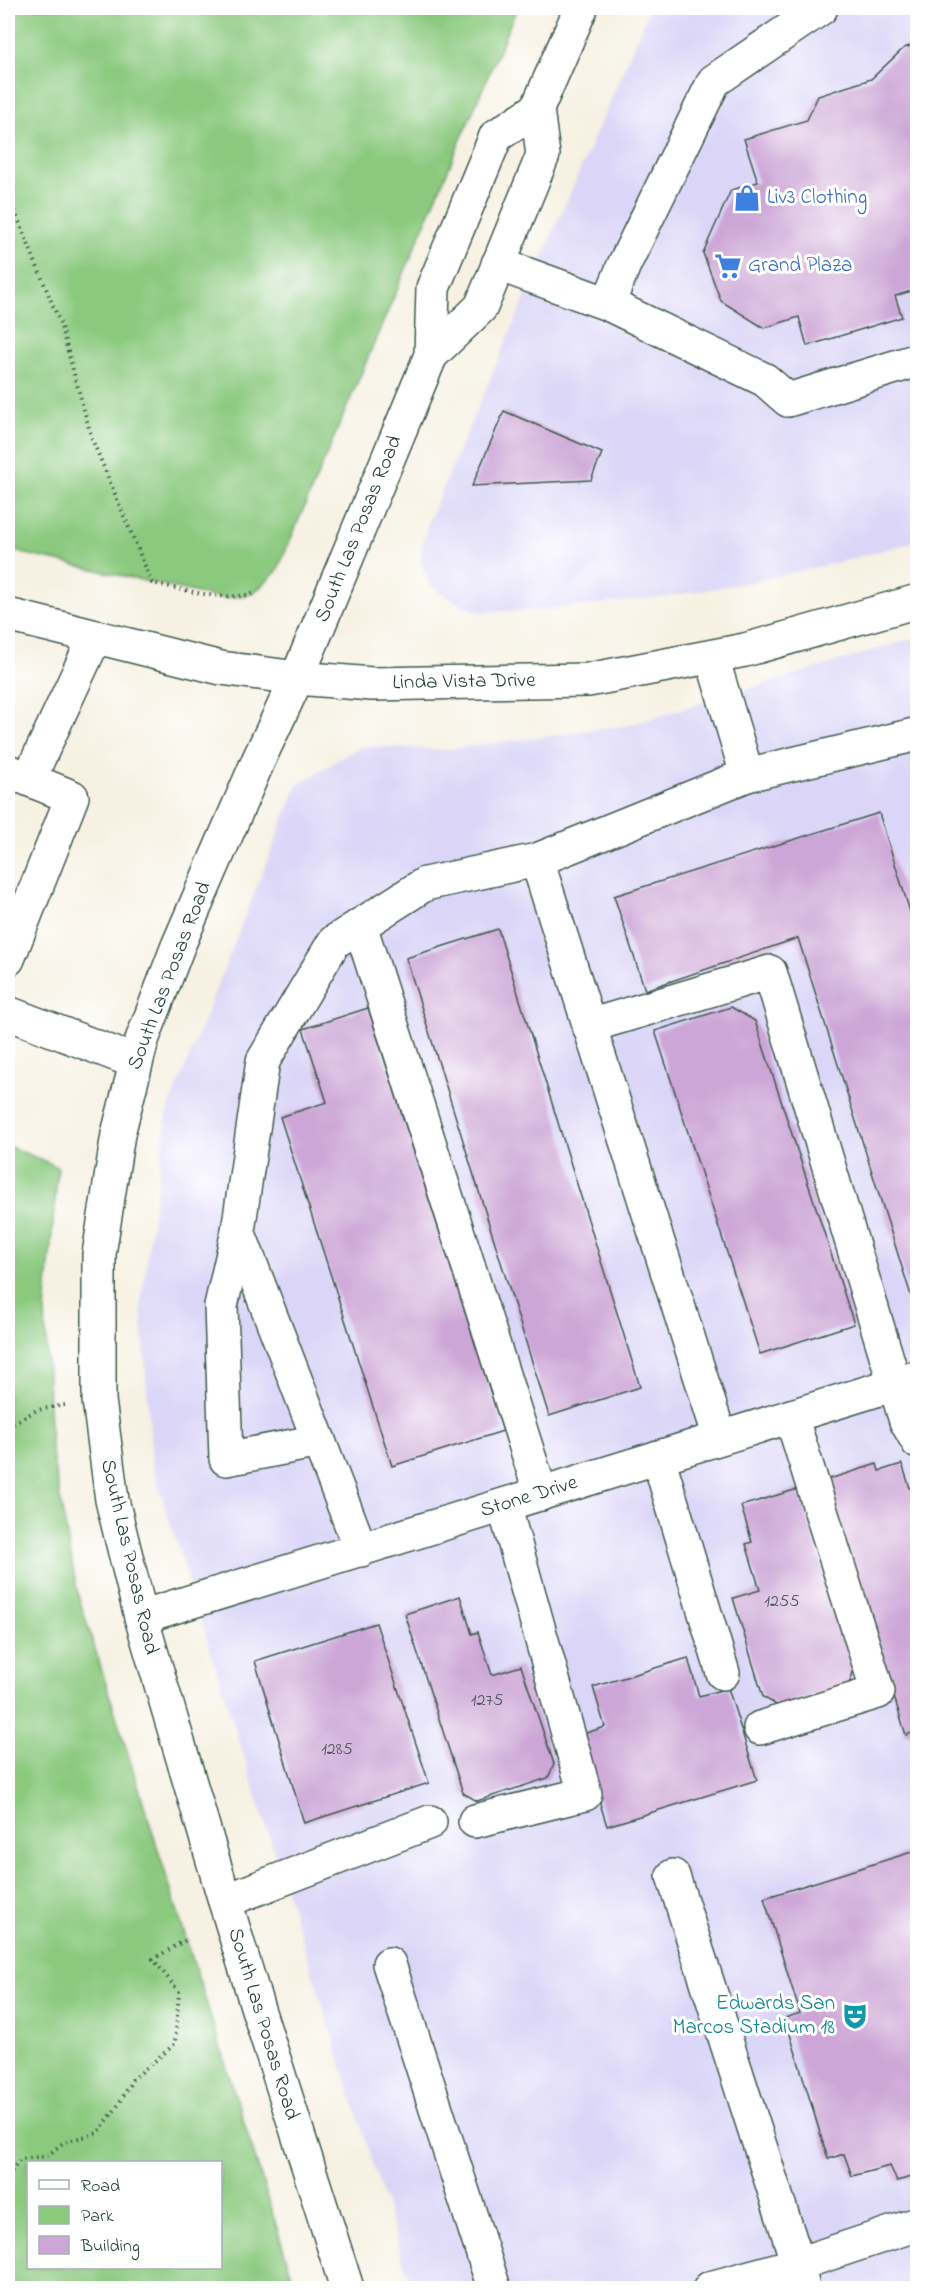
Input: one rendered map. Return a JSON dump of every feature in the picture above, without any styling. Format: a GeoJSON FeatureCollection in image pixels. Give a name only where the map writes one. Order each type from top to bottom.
{"type":"FeatureCollection","features":[{"type":"Feature","properties":{"kind":"main road"},"geometry":{"type":"LineString","coordinates":[[537,109],[581,8]]}},
{"type":"Feature","properties":{"kind":"main road"},"geometry":{"type":"LineString","coordinates":[[608,304],[624,265],[714,81],[821,8]]}},
{"type":"Feature","properties":{"kind":"main road","name":"South Las Posas Road"},"geometry":{"type":"LineString","coordinates":[[347,2289],[225,1901],[141,1617],[112,1500],[99,1400],[99,1254],[118,1134],[136,1062],[178,945],[297,678],[431,355],[433,288],[496,136],[537,109],[543,155],[481,307],[431,355]]}},
{"type":"Feature","properties":{"kind":"main road"},"geometry":{"type":"LineString","coordinates":[[498,264],[608,304],[765,380],[788,400],[918,360]]}},
{"type":"Feature","properties":{"kind":"main road","name":"Linda Vista Drive"},"geometry":{"type":"LineString","coordinates":[[8,615],[221,668],[297,678],[372,684],[588,680],[745,650],[918,601]]}},
{"type":"Feature","properties":{"kind":"main road"},"geometry":{"type":"LineString","coordinates":[[8,959],[72,797],[18,775],[95,637]]}},
{"type":"Feature","properties":{"kind":"main road"},"geometry":{"type":"LineString","coordinates":[[712,657],[747,775]]}},
{"type":"Feature","properties":{"kind":"main road"},"geometry":{"type":"LineString","coordinates":[[319,1441],[226,1459],[221,1306],[238,1232],[263,1061],[334,942],[425,884],[537,860],[747,775],[918,734]]}},
{"type":"Feature","properties":{"kind":"main road"},"geometry":{"type":"LineString","coordinates":[[537,860],[720,1438]]}},
{"type":"Feature","properties":{"kind":"main road"},"geometry":{"type":"LineString","coordinates":[[360,926],[541,1494]]}},
{"type":"Feature","properties":{"kind":"main road"},"geometry":{"type":"LineString","coordinates":[[589,1026],[770,972],[906,1380],[906,1420],[918,1442]]}},
{"type":"Feature","properties":{"kind":"main road"},"geometry":{"type":"LineString","coordinates":[[8,1014],[136,1062]]}},
{"type":"Feature","properties":{"kind":"main road"},"geometry":{"type":"LineString","coordinates":[[238,1232],[361,1550]]}},
{"type":"Feature","properties":{"kind":"main road","name":"Stone Drive"},"geometry":{"type":"LineString","coordinates":[[141,1617],[906,1380]]}},
{"type":"Feature","properties":{"kind":"main road"},"geometry":{"type":"LineString","coordinates":[[759,1728],[878,1692],[791,1416]]}},
{"type":"Feature","properties":{"kind":"main road"},"geometry":{"type":"LineString","coordinates":[[658,1457],[723,1673]]}},
{"type":"Feature","properties":{"kind":"main road"},"geometry":{"type":"LineString","coordinates":[[475,1821],[585,1794],[504,1505]]}},
{"type":"Feature","properties":{"kind":"main road"},"geometry":{"type":"LineString","coordinates":[[225,1901],[430,1822]]}},
{"type":"Feature","properties":{"kind":"main road"},"geometry":{"type":"LineString","coordinates":[[673,1876],[800,2276]]}},
{"type":"Feature","properties":{"kind":"main road"},"geometry":{"type":"LineString","coordinates":[[389,1964],[494,2289]]}},
{"type":"Feature","properties":{"kind":"main road"},"geometry":{"type":"LineString","coordinates":[[710,2289],[800,2276],[918,2224]]}},
{"type":"Feature","properties":{"kind":"path"},"geometry":{"type":"LineString","coordinates":[[8,194],[60,323],[92,440],[152,583],[220,598],[236,598],[253,594]]}},
{"type":"Feature","properties":{"kind":"path"},"geometry":{"type":"LineString","coordinates":[[8,1426],[37,1410],[99,1400]]}},
{"type":"Feature","properties":{"kind":"path"},"geometry":{"type":"LineString","coordinates":[[8,2176],[20,2159],[47,2156],[64,2142],[98,2133],[119,2104],[132,2080],[175,2044],[178,1992],[153,1959],[186,1940]]}},
{"type":"Feature","properties":{"kind":"shaded area","name":"Grand Plaza"},"geometry":{"type":"Polygon","coordinates":[[[650,8],[917,8],[917,541],[840,562],[751,582],[665,597],[543,610],[479,612],[461,605],[429,584],[420,558],[427,525],[650,8]]]}},
{"type":"Feature","properties":{"kind":"shaded area"},"geometry":{"type":"Polygon","coordinates":[[[917,637],[917,2288],[412,2288],[152,1465],[141,1304],[167,1113],[297,785],[362,746],[444,750],[630,725],[917,637]]]}},
{"type":"Feature","properties":{"kind":"green space"},"geometry":{"type":"Polygon","coordinates":[[[8,8],[517,8],[277,571],[253,593],[240,597],[220,598],[8,550],[8,8]]]}},
{"type":"Feature","properties":{"kind":"green space"},"geometry":{"type":"Polygon","coordinates":[[[8,1146],[58,1167],[45,1310],[51,1450],[78,1595],[296,2288],[8,2288],[8,1146]]]}},
{"type":"Feature","properties":{"kind":"building"},"geometry":{"type":"Polygon","coordinates":[[[918,43],[918,289],[895,296],[902,317],[807,346],[799,317],[764,328],[721,301],[703,253],[731,190],[758,182],[744,139],[807,120],[818,96],[871,79],[904,48],[918,43]]]}},
{"type":"Feature","properties":{"kind":"building"},"geometry":{"type":"Polygon","coordinates":[[[504,411],[602,453],[591,480],[472,486],[504,411]]]}},
{"type":"Feature","properties":{"kind":"building"},"geometry":{"type":"Polygon","coordinates":[[[879,813],[918,937],[918,1301],[913,1302],[798,938],[645,990],[614,896],[879,813]]]}},
{"type":"Feature","properties":{"kind":"building"},"geometry":{"type":"Polygon","coordinates":[[[498,929],[640,1387],[549,1416],[406,958],[498,929]]]}},
{"type":"Feature","properties":{"kind":"building"},"geometry":{"type":"Polygon","coordinates":[[[731,1007],[755,1021],[854,1324],[760,1354],[655,1031],[731,1007]]]}},
{"type":"Feature","properties":{"kind":"building"},"geometry":{"type":"Polygon","coordinates":[[[368,1008],[503,1431],[392,1466],[280,1117],[327,1102],[303,1029],[368,1008]]]}},
{"type":"Feature","properties":{"kind":"building"},"geometry":{"type":"Polygon","coordinates":[[[877,1464],[879,1471],[902,1464],[910,1488],[918,1486],[918,1550],[915,1551],[918,1560],[918,1731],[906,1735],[826,1480],[877,1464]]]}},
{"type":"Feature","properties":{"kind":"building"},"geometry":{"type":"Polygon","coordinates":[[[798,1489],[854,1670],[849,1684],[778,1706],[763,1697],[733,1598],[760,1590],[746,1544],[752,1542],[741,1506],[798,1489]]]}},
{"type":"Feature","properties":{"kind":"building"},"geometry":{"type":"Polygon","coordinates":[[[460,1596],[472,1634],[478,1632],[492,1675],[521,1666],[554,1764],[548,1778],[477,1801],[463,1793],[405,1614],[460,1596]]]}},
{"type":"Feature","properties":{"kind":"building"},"geometry":{"type":"Polygon","coordinates":[[[376,1623],[429,1783],[304,1823],[255,1661],[376,1623]]]}},
{"type":"Feature","properties":{"kind":"building"},"geometry":{"type":"Polygon","coordinates":[[[688,1658],[699,1696],[728,1688],[757,1780],[607,1826],[579,1735],[605,1727],[593,1687],[688,1658]]]}},
{"type":"Feature","properties":{"kind":"building","name":"Edwards San Marcos Stadium 18"},"geometry":{"type":"Polygon","coordinates":[[[918,1850],[918,2175],[897,2181],[890,2166],[852,2176],[844,2154],[828,2159],[785,2018],[800,2013],[764,1898],[918,1850]]]}},
{"type":"Feature","properties":{"kind":"place","name":"Liv3 Clothing"},"geometry":{"type":"Point","coordinates":[747,198]}},
{"type":"Feature","properties":{"kind":"place","name":"Grand Plaza"},"geometry":{"type":"Point","coordinates":[728,266]}},
{"type":"Feature","properties":{"kind":"place","name":"Edwards San Marcos Stadium 18"},"geometry":{"type":"Point","coordinates":[855,2016]}}]}
